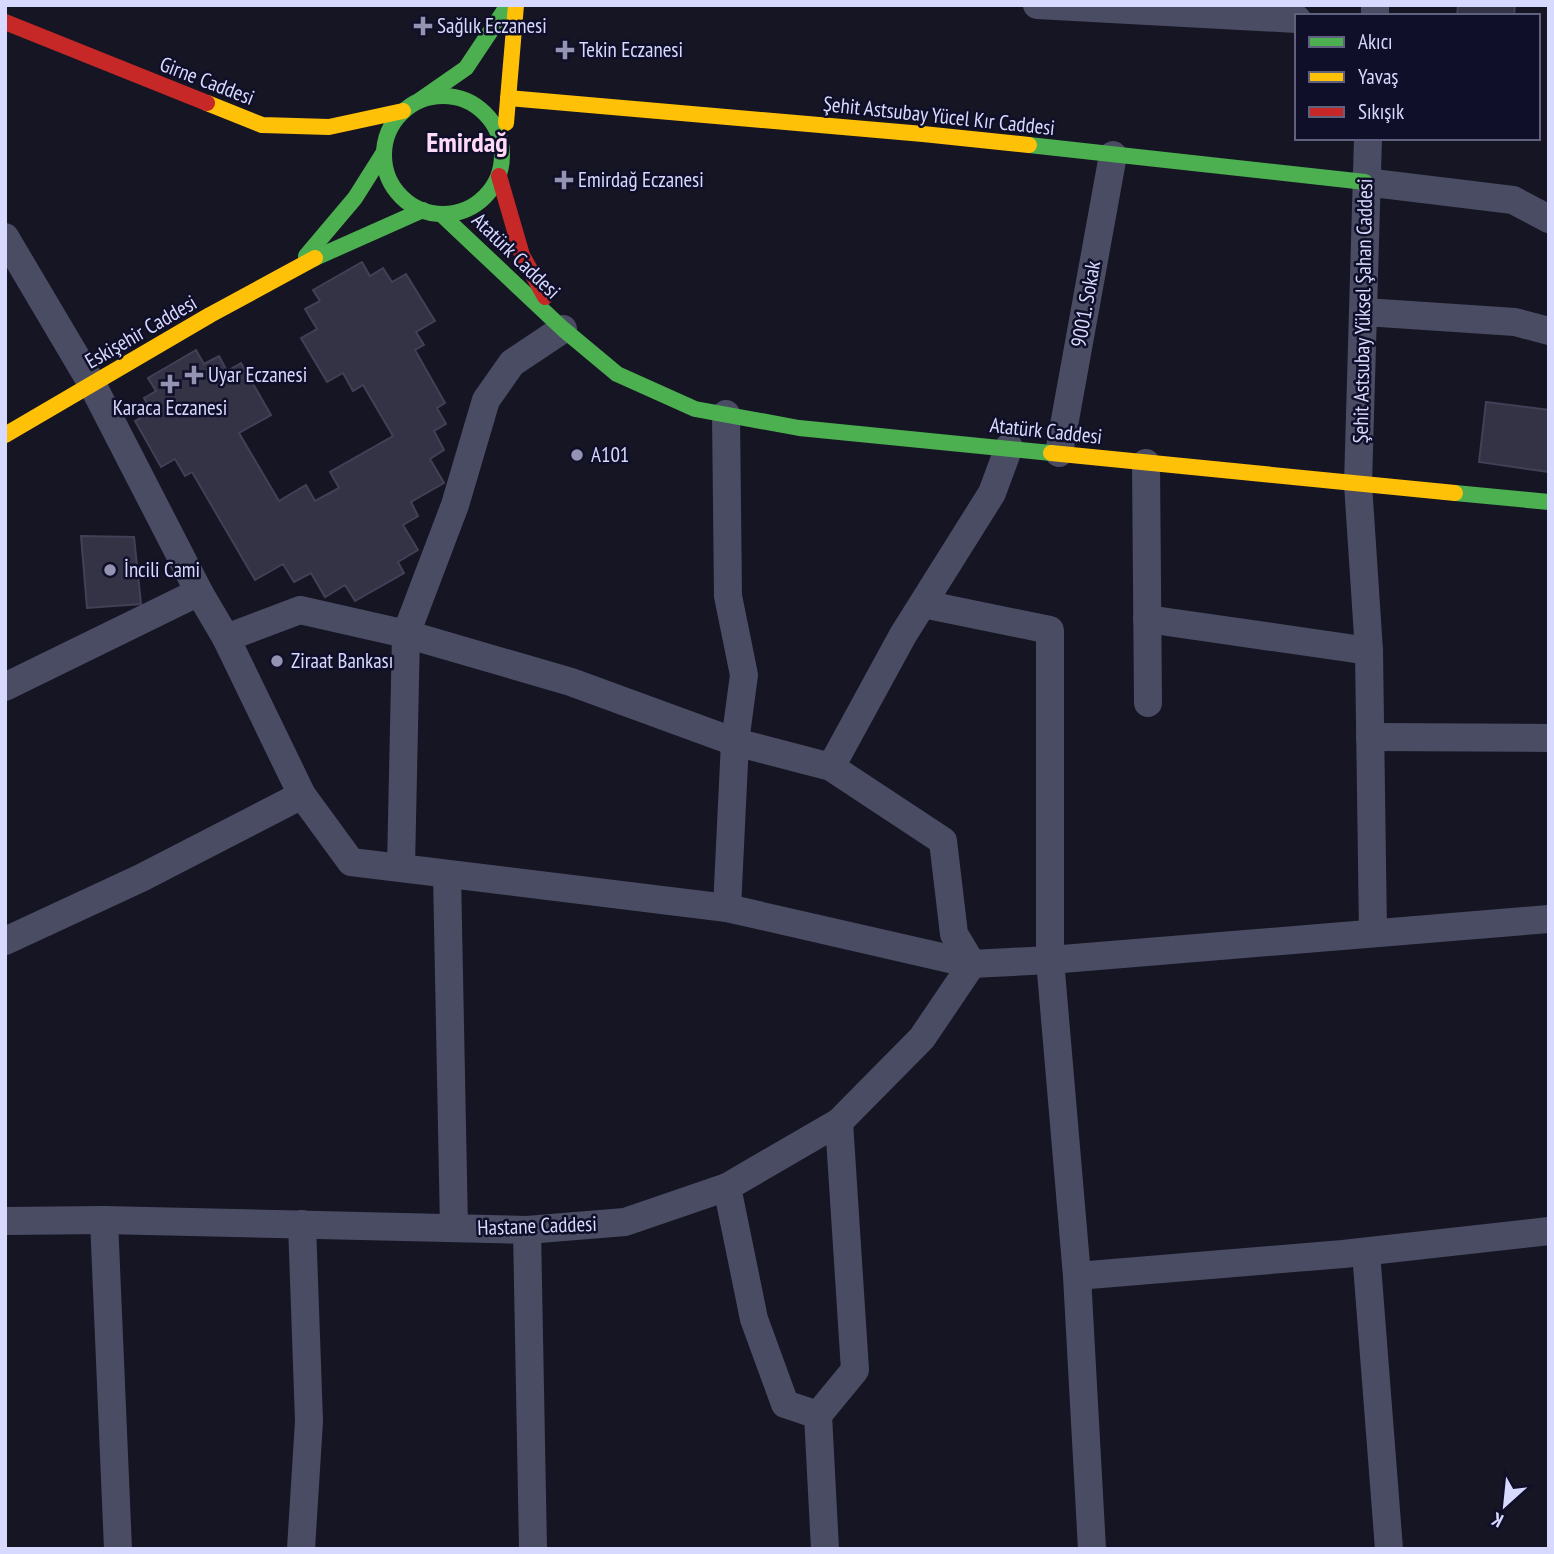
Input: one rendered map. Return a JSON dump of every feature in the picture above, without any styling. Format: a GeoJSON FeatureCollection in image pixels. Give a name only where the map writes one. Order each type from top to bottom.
{"type":"FeatureCollection","features":[{"type":"Feature","properties":{"kind":"main road"},"geometry":{"type":"LineString","coordinates":[[508,5],[466,68],[403,111],[386,137],[386,171],[394,187],[407,201],[423,210],[441,214],[459,212],[476,204],[489,192],[499,176],[516,5]]}},
{"type":"Feature","properties":{"kind":"main road","name":"Girne Caddesi"},"geometry":{"type":"LineString","coordinates":[[8,17],[262,125],[329,127],[403,111]]}},
{"type":"Feature","properties":{"kind":"main road"},"geometry":{"type":"LineString","coordinates":[[419,100],[452,96],[468,101],[482,110],[500,139],[503,156]]}},
{"type":"Feature","properties":{"kind":"main road","name":"Şehit Astsubay Yücel Kır Caddesi"},"geometry":{"type":"LineString","coordinates":[[508,97],[923,134],[1365,182]]}},
{"type":"Feature","properties":{"kind":"main road","name":"Eskişehir Caddesi"},"geometry":{"type":"LineString","coordinates":[[298,265],[355,198],[384,152]]}},
{"type":"Feature","properties":{"kind":"main road","name":"Atatürk Caddesi"},"geometry":{"type":"LineString","coordinates":[[499,176],[522,255],[563,329]]}},
{"type":"Feature","properties":{"kind":"main road","name":"Eskişehir Caddesi"},"geometry":{"type":"LineString","coordinates":[[5,435],[298,265],[423,210]]}},
{"type":"Feature","properties":{"kind":"main road","name":"Atatürk Caddesi"},"geometry":{"type":"LineString","coordinates":[[441,214],[563,329],[617,373],[695,409],[799,428],[1549,502]]}},
{"type":"Feature","properties":{"kind":"street"},"geometry":{"type":"LineString","coordinates":[[1037,5],[1208,10],[1295,19]]}},
{"type":"Feature","properties":{"kind":"street","name":"Şehit Astsubay Yüksel Şahan Caddesi"},"geometry":{"type":"LineString","coordinates":[[1368,140],[1358,484],[1368,651],[1373,933]]}},
{"type":"Feature","properties":{"kind":"street","name":"9001. Sokak"},"geometry":{"type":"LineString","coordinates":[[1059,453],[1113,155]]}},
{"type":"Feature","properties":{"kind":"street"},"geometry":{"type":"LineString","coordinates":[[1365,182],[1513,200],[1549,219]]}},
{"type":"Feature","properties":{"kind":"street"},"geometry":{"type":"LineString","coordinates":[[5,237],[92,384],[199,592],[226,638],[302,795],[351,862],[727,908],[972,964],[1549,919]]}},
{"type":"Feature","properties":{"kind":"street"},"geometry":{"type":"LineString","coordinates":[[1365,312],[1515,323],[1549,331]]}},
{"type":"Feature","properties":{"kind":"street"},"geometry":{"type":"LineString","coordinates":[[401,867],[406,634],[455,505],[486,400],[512,363],[563,329]]}},
{"type":"Feature","properties":{"kind":"street"},"geometry":{"type":"LineString","coordinates":[[726,414],[728,596],[744,675],[735,742],[727,908]]}},
{"type":"Feature","properties":{"kind":"street"},"geometry":{"type":"LineString","coordinates":[[831,767],[923,604],[992,493],[1009,447]]}},
{"type":"Feature","properties":{"kind":"street"},"geometry":{"type":"LineString","coordinates":[[1146,463],[1148,703]]}},
{"type":"Feature","properties":{"kind":"street"},"geometry":{"type":"LineString","coordinates":[[5,687],[199,592]]}},
{"type":"Feature","properties":{"kind":"street"},"geometry":{"type":"LineString","coordinates":[[923,604],[1050,630],[1049,960],[1077,1276],[1091,1549]]}},
{"type":"Feature","properties":{"kind":"street"},"geometry":{"type":"LineString","coordinates":[[226,638],[300,610],[406,634],[571,682],[735,742],[831,767],[943,841],[954,934],[972,964]]}},
{"type":"Feature","properties":{"kind":"street"},"geometry":{"type":"LineString","coordinates":[[1147,620],[1368,651]]}},
{"type":"Feature","properties":{"kind":"street"},"geometry":{"type":"LineString","coordinates":[[1370,737],[1549,738]]}},
{"type":"Feature","properties":{"kind":"street"},"geometry":{"type":"LineString","coordinates":[[5,941],[141,878],[302,795]]}},
{"type":"Feature","properties":{"kind":"street"},"geometry":{"type":"LineString","coordinates":[[447,874],[454,1228]]}},
{"type":"Feature","properties":{"kind":"street","name":"Hastane Caddesi"},"geometry":{"type":"LineString","coordinates":[[5,1221],[104,1220],[527,1230],[625,1222],[727,1187],[839,1122],[922,1038],[972,964]]}},
{"type":"Feature","properties":{"kind":"street"},"geometry":{"type":"LineString","coordinates":[[825,1549],[818,1415],[855,1370],[839,1122]]}},
{"type":"Feature","properties":{"kind":"street"},"geometry":{"type":"LineString","coordinates":[[727,1187],[754,1319],[785,1404],[818,1415]]}},
{"type":"Feature","properties":{"kind":"street"},"geometry":{"type":"LineString","coordinates":[[104,1220],[118,1549]]}},
{"type":"Feature","properties":{"kind":"street"},"geometry":{"type":"LineString","coordinates":[[301,1549],[309,1421],[302,1224]]}},
{"type":"Feature","properties":{"kind":"street"},"geometry":{"type":"LineString","coordinates":[[527,1230],[533,1549]]}},
{"type":"Feature","properties":{"kind":"street"},"geometry":{"type":"LineString","coordinates":[[1077,1276],[1366,1252],[1549,1231]]}},
{"type":"Feature","properties":{"kind":"street"},"geometry":{"type":"LineString","coordinates":[[1366,1252],[1389,1549]]}},
{"type":"Feature","properties":{"kind":"building"},"geometry":{"type":"Polygon","coordinates":[[[1458,5],[1515,5],[1514,14],[1457,14],[1458,5]]]}},
{"type":"Feature","properties":{"kind":"building"},"geometry":{"type":"Polygon","coordinates":[[[362,262],[370,276],[383,268],[392,282],[406,274],[435,321],[416,332],[424,345],[415,350],[445,403],[437,408],[446,424],[434,431],[444,450],[430,459],[444,483],[411,502],[418,516],[403,525],[418,550],[398,562],[404,573],[355,601],[345,585],[325,597],[311,573],[294,582],[283,564],[255,580],[192,472],[185,476],[175,459],[161,467],[135,421],[152,412],[144,398],[156,391],[148,378],[196,350],[204,364],[219,356],[227,371],[241,363],[271,415],[239,433],[279,501],[306,485],[315,501],[339,488],[330,472],[393,436],[363,385],[353,391],[343,373],[327,382],[301,338],[317,329],[305,309],[320,301],[313,290],[362,262]]]}},
{"type":"Feature","properties":{"kind":"building"},"geometry":{"type":"Polygon","coordinates":[[[1486,402],[1549,410],[1549,472],[1479,462],[1486,402]]]}},
{"type":"Feature","properties":{"kind":"building","name":"İncili Cami"},"geometry":{"type":"Polygon","coordinates":[[[81,536],[134,537],[141,604],[87,608],[81,536]]]}},
{"type":"Feature","properties":{"kind":"traffic: fast"},"geometry":{"type":"LineString","coordinates":[[420,100],[466,68],[508,5]]}},
{"type":"Feature","properties":{"kind":"traffic: fast"},"geometry":{"type":"LineString","coordinates":[[443,96],[466,101],[485,113],[497,132],[502,155],[497,178],[485,197],[466,209],[443,214],[420,209],[401,197],[389,178],[384,155],[389,132],[401,113],[420,101],[443,96]]}},
{"type":"Feature","properties":{"kind":"traffic: fast"},"geometry":{"type":"LineString","coordinates":[[1029,145],[1365,182]]}},
{"type":"Feature","properties":{"kind":"traffic: fast"},"geometry":{"type":"LineString","coordinates":[[306,256],[355,198],[384,152]]}},
{"type":"Feature","properties":{"kind":"traffic: fast"},"geometry":{"type":"LineString","coordinates":[[315,258],[423,210]]}},
{"type":"Feature","properties":{"kind":"traffic: fast"},"geometry":{"type":"LineString","coordinates":[[441,214],[563,329],[617,374],[695,409],[799,428],[1051,453]]}},
{"type":"Feature","properties":{"kind":"traffic: fast"},"geometry":{"type":"LineString","coordinates":[[1455,493],[1549,502]]}},
{"type":"Feature","properties":{"kind":"traffic: slow"},"geometry":{"type":"LineString","coordinates":[[506,123],[516,5]]}},
{"type":"Feature","properties":{"kind":"traffic: slow"},"geometry":{"type":"LineString","coordinates":[[508,98],[1029,145]]}},
{"type":"Feature","properties":{"kind":"traffic: slow"},"geometry":{"type":"LineString","coordinates":[[207,103],[262,125],[329,127],[403,111]]}},
{"type":"Feature","properties":{"kind":"traffic: slow"},"geometry":{"type":"LineString","coordinates":[[5,435],[210,315],[315,258]]}},
{"type":"Feature","properties":{"kind":"traffic: slow"},"geometry":{"type":"LineString","coordinates":[[1051,453],[1455,493]]}},
{"type":"Feature","properties":{"kind":"traffic: jam"},"geometry":{"type":"LineString","coordinates":[[5,22],[207,103]]}},
{"type":"Feature","properties":{"kind":"traffic: jam"},"geometry":{"type":"LineString","coordinates":[[499,176],[522,255],[545,297]]}},
{"type":"Feature","properties":{"kind":"place","name":"Sağlık Eczanesi"},"geometry":{"type":"Point","coordinates":[423,26]}},
{"type":"Feature","properties":{"kind":"place","name":"Tekin Eczanesi"},"geometry":{"type":"Point","coordinates":[565,50]}},
{"type":"Feature","properties":{"kind":"place","name":"Emirdağ Eczanesi"},"geometry":{"type":"Point","coordinates":[564,180]}},
{"type":"Feature","properties":{"kind":"place","name":"Uyar Eczanesi"},"geometry":{"type":"Point","coordinates":[194,375]}},
{"type":"Feature","properties":{"kind":"place","name":"Karaca Eczanesi"},"geometry":{"type":"Point","coordinates":[170,384]}},
{"type":"Feature","properties":{"kind":"place","name":"A101"},"geometry":{"type":"Point","coordinates":[577,455]}},
{"type":"Feature","properties":{"kind":"place","name":"İncili Cami"},"geometry":{"type":"Point","coordinates":[110,570]}},
{"type":"Feature","properties":{"kind":"place","name":"Ziraat Bankası"},"geometry":{"type":"Point","coordinates":[277,661]}},
{"type":"Feature","properties":{"kind":"district","name":"Emirdağ"},"geometry":{"type":"Point","coordinates":[467,142]}}]}
